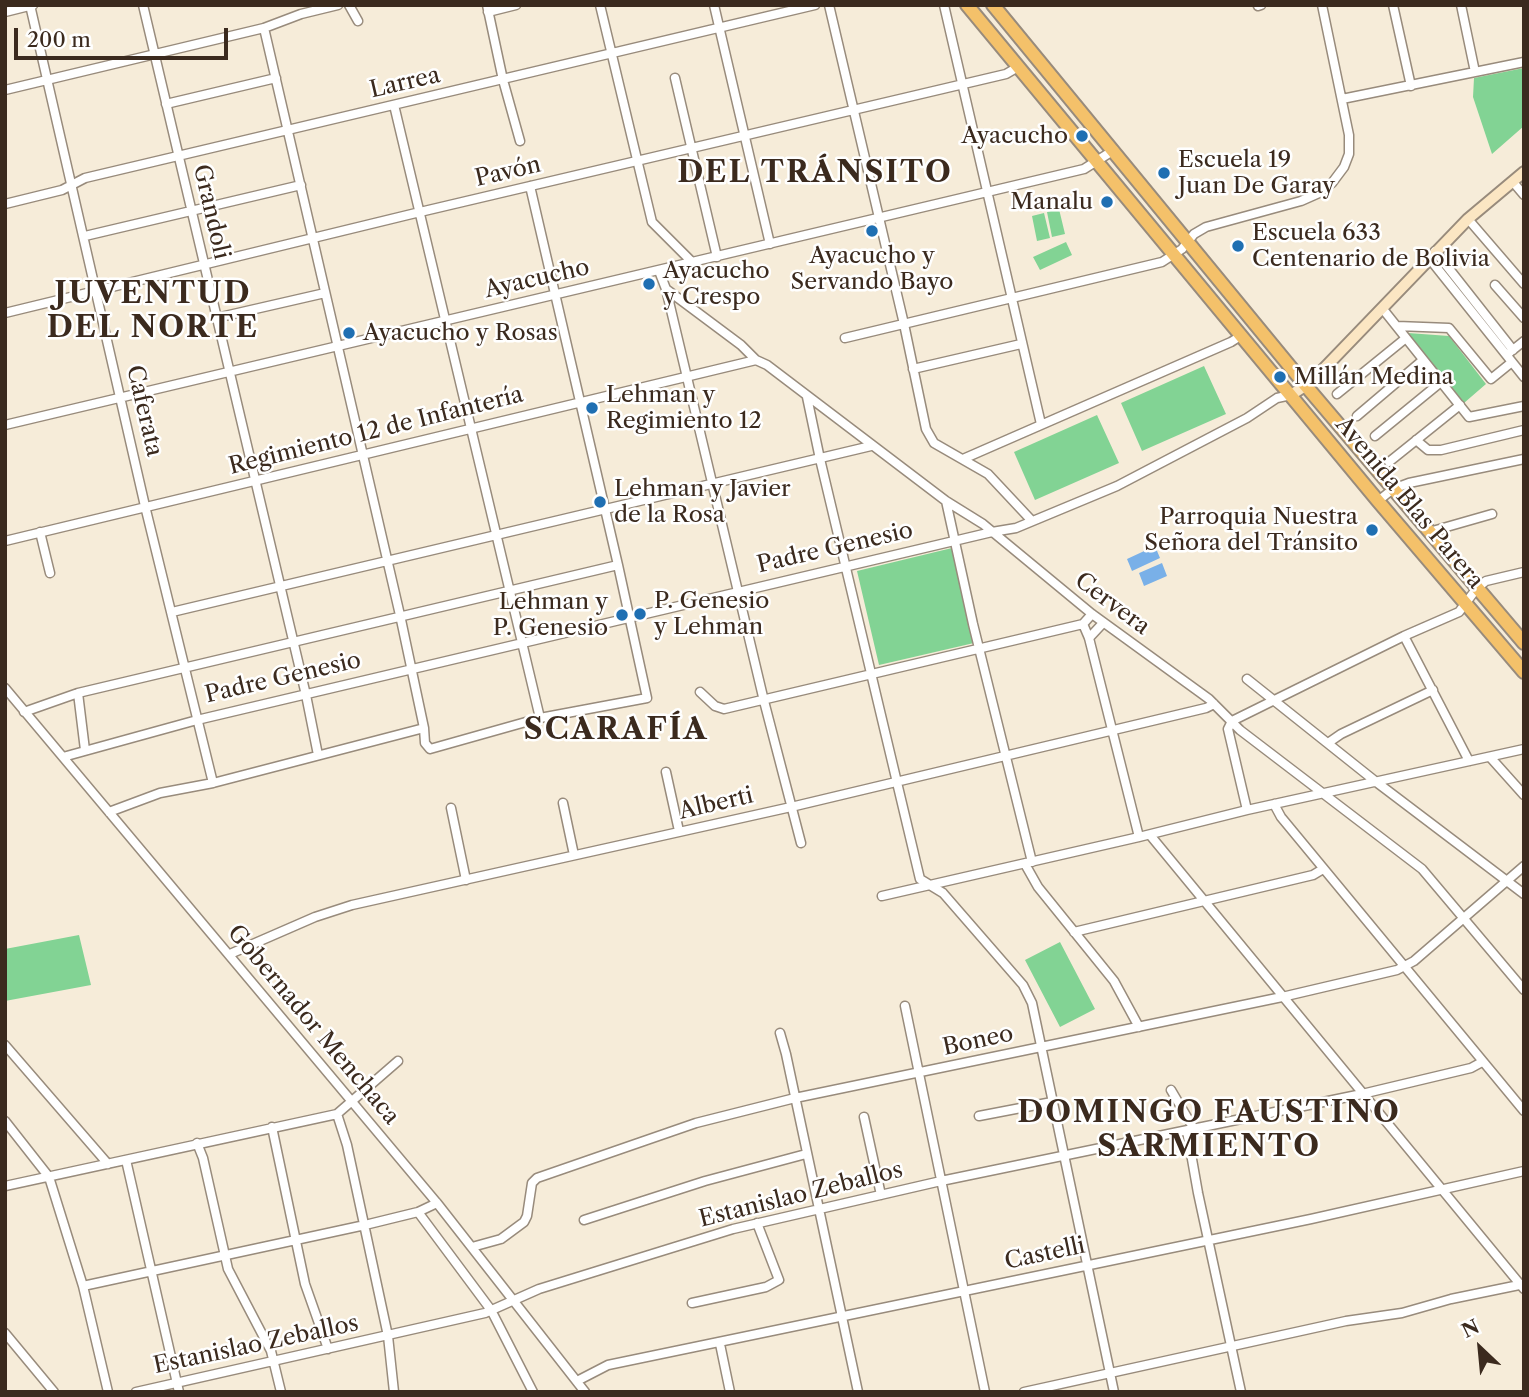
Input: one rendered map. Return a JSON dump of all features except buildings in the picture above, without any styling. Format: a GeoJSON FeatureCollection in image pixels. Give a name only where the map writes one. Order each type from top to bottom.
{"type":"FeatureCollection","features":[{"type":"Feature","properties":{"kind":"main road","name":"Avenida Blas Parera"},"geometry":{"type":"LineString","coordinates":[[967,5],[1378,501],[1524,672]]}},
{"type":"Feature","properties":{"kind":"main road","name":"Avenida Blas Parera"},"geometry":{"type":"LineString","coordinates":[[993,5],[1306,386],[1524,643]]}},
{"type":"Feature","properties":{"kind":"street"},"geometry":{"type":"LineString","coordinates":[[5,12],[31,5]]}},
{"type":"Feature","properties":{"kind":"street","name":"Caferata"},"geometry":{"type":"LineString","coordinates":[[31,5],[145,506],[214,783]]}},
{"type":"Feature","properties":{"kind":"street","name":"Grandoli"},"geometry":{"type":"LineString","coordinates":[[143,5],[318,755]]}},
{"type":"Feature","properties":{"kind":"street"},"geometry":{"type":"LineString","coordinates":[[296,5],[300,14]]}},
{"type":"Feature","properties":{"kind":"street"},"geometry":{"type":"LineString","coordinates":[[5,90],[264,28],[300,14],[338,5]]}},
{"type":"Feature","properties":{"kind":"street"},"geometry":{"type":"LineString","coordinates":[[349,5],[358,21]]}},
{"type":"Feature","properties":{"kind":"street"},"geometry":{"type":"LineString","coordinates":[[516,5],[488,8],[503,80],[520,141]]}},
{"type":"Feature","properties":{"kind":"street"},"geometry":{"type":"LineString","coordinates":[[600,5],[652,222],[692,263]]}},
{"type":"Feature","properties":{"kind":"street"},"geometry":{"type":"LineString","coordinates":[[714,5],[770,244]]}},
{"type":"Feature","properties":{"kind":"street","name":"Larrea"},"geometry":{"type":"LineString","coordinates":[[5,204],[62,190],[85,178],[815,5]]}},
{"type":"Feature","properties":{"kind":"street"},"geometry":{"type":"LineString","coordinates":[[829,5],[930,438],[941,449],[988,474],[1032,521]]}},
{"type":"Feature","properties":{"kind":"street"},"geometry":{"type":"LineString","coordinates":[[944,5],[1041,424]]}},
{"type":"Feature","properties":{"kind":"street"},"geometry":{"type":"LineString","coordinates":[[845,338],[1162,262],[1174,255],[1198,230],[1301,201],[1319,193],[1332,183],[1349,155],[1349,135],[1322,5]]}},
{"type":"Feature","properties":{"kind":"street"},"geometry":{"type":"LineString","coordinates":[[1393,5],[1411,86]]}},
{"type":"Feature","properties":{"kind":"street"},"geometry":{"type":"LineString","coordinates":[[1461,5],[1475,72]]}},
{"type":"Feature","properties":{"kind":"street"},"geometry":{"type":"LineString","coordinates":[[264,28],[400,615],[427,747],[434,748],[540,718],[647,698],[530,186]]}},
{"type":"Feature","properties":{"kind":"street"},"geometry":{"type":"LineString","coordinates":[[1342,99],[1524,62]]}},
{"type":"Feature","properties":{"kind":"street","name":"Pavón"},"geometry":{"type":"LineString","coordinates":[[5,313],[1006,74],[1018,67]]}},
{"type":"Feature","properties":{"kind":"street"},"geometry":{"type":"LineString","coordinates":[[166,104],[276,78]]}},
{"type":"Feature","properties":{"kind":"street"},"geometry":{"type":"LineString","coordinates":[[675,78],[718,257]]}},
{"type":"Feature","properties":{"kind":"street"},"geometry":{"type":"LineString","coordinates":[[394,105],[540,718]]}},
{"type":"Feature","properties":{"kind":"street","name":"Ayacucho"},"geometry":{"type":"LineString","coordinates":[[5,425],[1084,169],[1114,150]]}},
{"type":"Feature","properties":{"kind":"street","name":"Padre Genesio"},"geometry":{"type":"LineString","coordinates":[[63,757],[197,720],[1016,528],[1117,486],[1247,418],[1277,398],[1291,395],[1306,386],[1468,219],[1524,172]]}},
{"type":"Feature","properties":{"kind":"street"},"geometry":{"type":"LineString","coordinates":[[1513,181],[1523,192]]}},
{"type":"Feature","properties":{"kind":"street"},"geometry":{"type":"LineString","coordinates":[[85,236],[300,185]]}},
{"type":"Feature","properties":{"kind":"street"},"geometry":{"type":"LineString","coordinates":[[1468,219],[1524,284]]}},
{"type":"Feature","properties":{"kind":"street"},"geometry":{"type":"LineString","coordinates":[[1432,255],[1511,355],[1524,377]]}},
{"type":"Feature","properties":{"kind":"street"},"geometry":{"type":"LineString","coordinates":[[659,271],[666,289],[764,701],[801,844]]}},
{"type":"Feature","properties":{"kind":"street"},"geometry":{"type":"LineString","coordinates":[[1495,285],[1524,318]]}},
{"type":"Feature","properties":{"kind":"street","name":"Cervera"},"geometry":{"type":"LineString","coordinates":[[666,289],[871,446],[992,532],[1103,623],[1214,704],[1426,873],[1524,990]]}},
{"type":"Feature","properties":{"kind":"street"},"geometry":{"type":"LineString","coordinates":[[216,318],[325,293]]}},
{"type":"Feature","properties":{"kind":"street"},"geometry":{"type":"LineString","coordinates":[[1382,308],[1469,417],[1524,406]]}},
{"type":"Feature","properties":{"kind":"street"},"geometry":{"type":"LineString","coordinates":[[1397,326],[1449,328],[1491,379],[1524,341]]}},
{"type":"Feature","properties":{"kind":"street"},"geometry":{"type":"LineString","coordinates":[[963,459],[1242,335]]}},
{"type":"Feature","properties":{"kind":"street"},"geometry":{"type":"LineString","coordinates":[[1338,394],[1406,338]]}},
{"type":"Feature","properties":{"kind":"street"},"geometry":{"type":"LineString","coordinates":[[913,369],[1021,344]]}},
{"type":"Feature","properties":{"kind":"street","name":"Regimiento 12 de Infantería"},"geometry":{"type":"LineString","coordinates":[[5,541],[756,360]]}},
{"type":"Feature","properties":{"kind":"street"},"geometry":{"type":"LineString","coordinates":[[1356,416],[1423,360]]}},
{"type":"Feature","properties":{"kind":"street"},"geometry":{"type":"LineString","coordinates":[[1375,436],[1441,382]]}},
{"type":"Feature","properties":{"kind":"street"},"geometry":{"type":"LineString","coordinates":[[807,397],[920,879],[943,893],[1010,969],[1030,998],[1114,1392]]}},
{"type":"Feature","properties":{"kind":"street"},"geometry":{"type":"LineString","coordinates":[[1389,462],[1460,405]]}},
{"type":"Feature","properties":{"kind":"street"},"geometry":{"type":"LineString","coordinates":[[1416,440],[1428,450],[1441,450],[1524,430]]}},
{"type":"Feature","properties":{"kind":"street"},"geometry":{"type":"LineString","coordinates":[[172,612],[871,446]]}},
{"type":"Feature","properties":{"kind":"street"},"geometry":{"type":"LineString","coordinates":[[1378,501],[1393,489],[1409,483],[1524,459]]}},
{"type":"Feature","properties":{"kind":"street"},"geometry":{"type":"LineString","coordinates":[[946,501],[1028,863],[1038,887],[1114,981],[1139,1027]]}},
{"type":"Feature","properties":{"kind":"street"},"geometry":{"type":"LineString","coordinates":[[1429,532],[1492,514]]}},
{"type":"Feature","properties":{"kind":"street"},"geometry":{"type":"LineString","coordinates":[[40,532],[50,573]]}},
{"type":"Feature","properties":{"kind":"street"},"geometry":{"type":"LineString","coordinates":[[24,712],[78,693],[618,565]]}},
{"type":"Feature","properties":{"kind":"street"},"geometry":{"type":"LineString","coordinates":[[1247,810],[1228,729],[1232,721],[1404,636],[1459,612],[1486,581],[1524,572]]}},
{"type":"Feature","properties":{"kind":"street"},"geometry":{"type":"LineString","coordinates":[[700,692],[719,709],[764,701],[1083,624],[1092,614]]}},
{"type":"Feature","properties":{"kind":"street"},"geometry":{"type":"LineString","coordinates":[[1089,638],[1103,623]]}},
{"type":"Feature","properties":{"kind":"street"},"geometry":{"type":"LineString","coordinates":[[1083,624],[1089,638],[1139,837]]}},
{"type":"Feature","properties":{"kind":"street"},"geometry":{"type":"LineString","coordinates":[[1404,636],[1469,761]]}},
{"type":"Feature","properties":{"kind":"street"},"geometry":{"type":"LineString","coordinates":[[1247,679],[1524,894]]}},
{"type":"Feature","properties":{"kind":"street","name":"Gobernador Menchaca"},"geometry":{"type":"LineString","coordinates":[[5,688],[437,1203],[585,1392]]}},
{"type":"Feature","properties":{"kind":"street"},"geometry":{"type":"LineString","coordinates":[[1328,743],[1341,734],[1433,690]]}},
{"type":"Feature","properties":{"kind":"street"},"geometry":{"type":"LineString","coordinates":[[78,693],[85,750]]}},
{"type":"Feature","properties":{"kind":"street","name":"Alberti"},"geometry":{"type":"LineString","coordinates":[[230,954],[340,909],[791,807],[1112,731],[1214,704]]}},
{"type":"Feature","properties":{"kind":"street"},"geometry":{"type":"LineString","coordinates":[[109,812],[160,793],[214,783],[424,727]]}},
{"type":"Feature","properties":{"kind":"street"},"geometry":{"type":"LineString","coordinates":[[882,896],[1324,792],[1524,749]]}},
{"type":"Feature","properties":{"kind":"street"},"geometry":{"type":"LineString","coordinates":[[1490,757],[1524,795]]}},
{"type":"Feature","properties":{"kind":"street"},"geometry":{"type":"LineString","coordinates":[[666,772],[680,831]]}},
{"type":"Feature","properties":{"kind":"street"},"geometry":{"type":"LineString","coordinates":[[563,803],[574,855]]}},
{"type":"Feature","properties":{"kind":"street"},"geometry":{"type":"LineString","coordinates":[[1273,804],[1280,817],[1524,1111]]}},
{"type":"Feature","properties":{"kind":"street"},"geometry":{"type":"LineString","coordinates":[[451,808],[466,880]]}},
{"type":"Feature","properties":{"kind":"street"},"geometry":{"type":"LineString","coordinates":[[1024,1392],[1338,1323],[1402,1313],[1451,1299],[1523,1286],[1150,835]]}},
{"type":"Feature","properties":{"kind":"street","name":"Boneo"},"geometry":{"type":"LineString","coordinates":[[472,1247],[501,1239],[524,1222],[532,1183],[537,1178],[696,1123],[794,1098],[1282,997],[1405,967],[1524,866]]}},
{"type":"Feature","properties":{"kind":"street"},"geometry":{"type":"LineString","coordinates":[[1073,932],[1313,875],[1323,869]]}},
{"type":"Feature","properties":{"kind":"street"},"geometry":{"type":"LineString","coordinates":[[905,1006],[985,1392]]}},
{"type":"Feature","properties":{"kind":"street"},"geometry":{"type":"LineString","coordinates":[[780,1033],[858,1392]]}},
{"type":"Feature","properties":{"kind":"street"},"geometry":{"type":"LineString","coordinates":[[5,1045],[108,1164]]}},
{"type":"Feature","properties":{"kind":"street"},"geometry":{"type":"LineString","coordinates":[[5,1186],[337,1114],[398,1061]]}},
{"type":"Feature","properties":{"kind":"street","name":"Estanislao Zeballos"},"geometry":{"type":"LineString","coordinates":[[136,1392],[388,1336],[491,1310],[539,1289],[757,1223],[941,1181],[1362,1094],[1471,1068],[1482,1062]]}},
{"type":"Feature","properties":{"kind":"street"},"geometry":{"type":"LineString","coordinates":[[1171,1090],[1190,1130],[1209,1240],[1241,1392]]}},
{"type":"Feature","properties":{"kind":"street"},"geometry":{"type":"LineString","coordinates":[[979,1116],[1052,1101]]}},
{"type":"Feature","properties":{"kind":"street"},"geometry":{"type":"LineString","coordinates":[[337,1114],[347,1145],[388,1336],[394,1392]]}},
{"type":"Feature","properties":{"kind":"street"},"geometry":{"type":"LineString","coordinates":[[864,1117],[880,1195]]}},
{"type":"Feature","properties":{"kind":"street"},"geometry":{"type":"LineString","coordinates":[[5,1122],[49,1177],[83,1286],[108,1392]]}},
{"type":"Feature","properties":{"kind":"street"},"geometry":{"type":"LineString","coordinates":[[272,1127],[306,1284],[328,1349]]}},
{"type":"Feature","properties":{"kind":"street"},"geometry":{"type":"LineString","coordinates":[[197,1143],[203,1158],[224,1257],[233,1280],[271,1351],[281,1392]]}},
{"type":"Feature","properties":{"kind":"street"},"geometry":{"type":"LineString","coordinates":[[584,1220],[705,1181],[806,1154]]}},
{"type":"Feature","properties":{"kind":"street"},"geometry":{"type":"LineString","coordinates":[[126,1160],[179,1392]]}},
{"type":"Feature","properties":{"kind":"street","name":"Castelli"},"geometry":{"type":"LineString","coordinates":[[577,1381],[608,1366],[1524,1171]]}},
{"type":"Feature","properties":{"kind":"street"},"geometry":{"type":"LineString","coordinates":[[83,1286],[365,1225],[418,1212],[437,1203]]}},
{"type":"Feature","properties":{"kind":"street"},"geometry":{"type":"LineString","coordinates":[[418,1212],[491,1310],[533,1392]]}},
{"type":"Feature","properties":{"kind":"street"},"geometry":{"type":"LineString","coordinates":[[692,1303],[766,1287],[779,1280],[757,1223]]}},
{"type":"Feature","properties":{"kind":"street"},"geometry":{"type":"LineString","coordinates":[[5,1334],[54,1392]]}},
{"type":"Feature","properties":{"kind":"street"},"geometry":{"type":"LineString","coordinates":[[720,1344],[730,1392]]}},
{"type":"Feature","properties":{"kind":"green space"},"geometry":{"type":"Polygon","coordinates":[[[1524,68],[1524,126],[1492,154],[1473,97],[1474,78],[1524,68]]]}},
{"type":"Feature","properties":{"kind":"green space"},"geometry":{"type":"Polygon","coordinates":[[[1059,209],[1065,234],[1052,237],[1047,212],[1059,209]]]}},
{"type":"Feature","properties":{"kind":"green space"},"geometry":{"type":"Polygon","coordinates":[[[1044,213],[1050,238],[1037,241],[1032,216],[1044,213]]]}},
{"type":"Feature","properties":{"kind":"green space"},"geometry":{"type":"Polygon","coordinates":[[[1066,242],[1072,255],[1040,270],[1033,257],[1066,242]]]}},
{"type":"Feature","properties":{"kind":"green space"},"geometry":{"type":"Polygon","coordinates":[[[1408,333],[1449,336],[1486,384],[1464,403],[1408,333]]]}},
{"type":"Feature","properties":{"kind":"green space"},"geometry":{"type":"Polygon","coordinates":[[[1204,366],[1226,414],[1142,451],[1121,403],[1204,366]]]}},
{"type":"Feature","properties":{"kind":"green space"},"geometry":{"type":"Polygon","coordinates":[[[1097,415],[1119,463],[1035,500],[1014,452],[1097,415]]]}},
{"type":"Feature","properties":{"kind":"green space"},"geometry":{"type":"Polygon","coordinates":[[[952,548],[974,643],[879,665],[857,571],[952,548]]]}},
{"type":"Feature","properties":{"kind":"green space"},"geometry":{"type":"Polygon","coordinates":[[[79,935],[91,985],[5,1001],[5,949],[79,935]]]}},
{"type":"Feature","properties":{"kind":"green space"},"geometry":{"type":"Polygon","coordinates":[[[1060,942],[1095,1009],[1060,1027],[1025,960],[1060,942]]]}},
{"type":"Feature","properties":{"kind":"water"},"geometry":{"type":"Polygon","coordinates":[[[1155,546],[1160,558],[1132,571],[1127,559],[1155,546]]]}},
{"type":"Feature","properties":{"kind":"water"},"geometry":{"type":"Polygon","coordinates":[[[1162,563],[1167,576],[1144,586],[1139,573],[1162,563]]]}},
{"type":"Feature","properties":{"kind":"place","name":"Ayacucho"},"geometry":{"type":"Point","coordinates":[1082,136]}},
{"type":"Feature","properties":{"kind":"place","name":"Escuela 19 Juan De Garay"},"geometry":{"type":"Point","coordinates":[1164,173]}},
{"type":"Feature","properties":{"kind":"place","name":"Manalu"},"geometry":{"type":"Point","coordinates":[1107,202]}},
{"type":"Feature","properties":{"kind":"place","name":"Ayacucho y Servando Bayo"},"geometry":{"type":"Point","coordinates":[872,231]}},
{"type":"Feature","properties":{"kind":"place","name":"Escuela 633 Centenario de Bolivia"},"geometry":{"type":"Point","coordinates":[1238,246]}},
{"type":"Feature","properties":{"kind":"place","name":"Ayacucho y Crespo"},"geometry":{"type":"Point","coordinates":[649,284]}},
{"type":"Feature","properties":{"kind":"place","name":"Ayacucho y Rosas"},"geometry":{"type":"Point","coordinates":[349,333]}},
{"type":"Feature","properties":{"kind":"place","name":"Millán Medina"},"geometry":{"type":"Point","coordinates":[1280,377]}},
{"type":"Feature","properties":{"kind":"place","name":"Lehman y Regimiento 12"},"geometry":{"type":"Point","coordinates":[592,408]}},
{"type":"Feature","properties":{"kind":"place","name":"Lehman y Javier de la Rosa"},"geometry":{"type":"Point","coordinates":[600,502]}},
{"type":"Feature","properties":{"kind":"place","name":"Parroquia Nuestra Señora del Tránsito"},"geometry":{"type":"Point","coordinates":[1372,530]}},
{"type":"Feature","properties":{"kind":"place","name":"P. Genesio y Lehman"},"geometry":{"type":"Point","coordinates":[640,614]}},
{"type":"Feature","properties":{"kind":"place","name":"Lehman y P. Genesio"},"geometry":{"type":"Point","coordinates":[622,615]}},
{"type":"Feature","properties":{"kind":"district","name":"DEL TRÁNSITO"},"geometry":{"type":"Point","coordinates":[815,173]}},
{"type":"Feature","properties":{"kind":"district","name":"JUVENTUD DEL NORTE"},"geometry":{"type":"Point","coordinates":[153,311]}},
{"type":"Feature","properties":{"kind":"district","name":"SCARAFÍA"},"geometry":{"type":"Point","coordinates":[616,730]}},
{"type":"Feature","properties":{"kind":"district","name":"DOMINGO FAUSTINO SARMIENTO"},"geometry":{"type":"Point","coordinates":[1209,1130]}}]}
